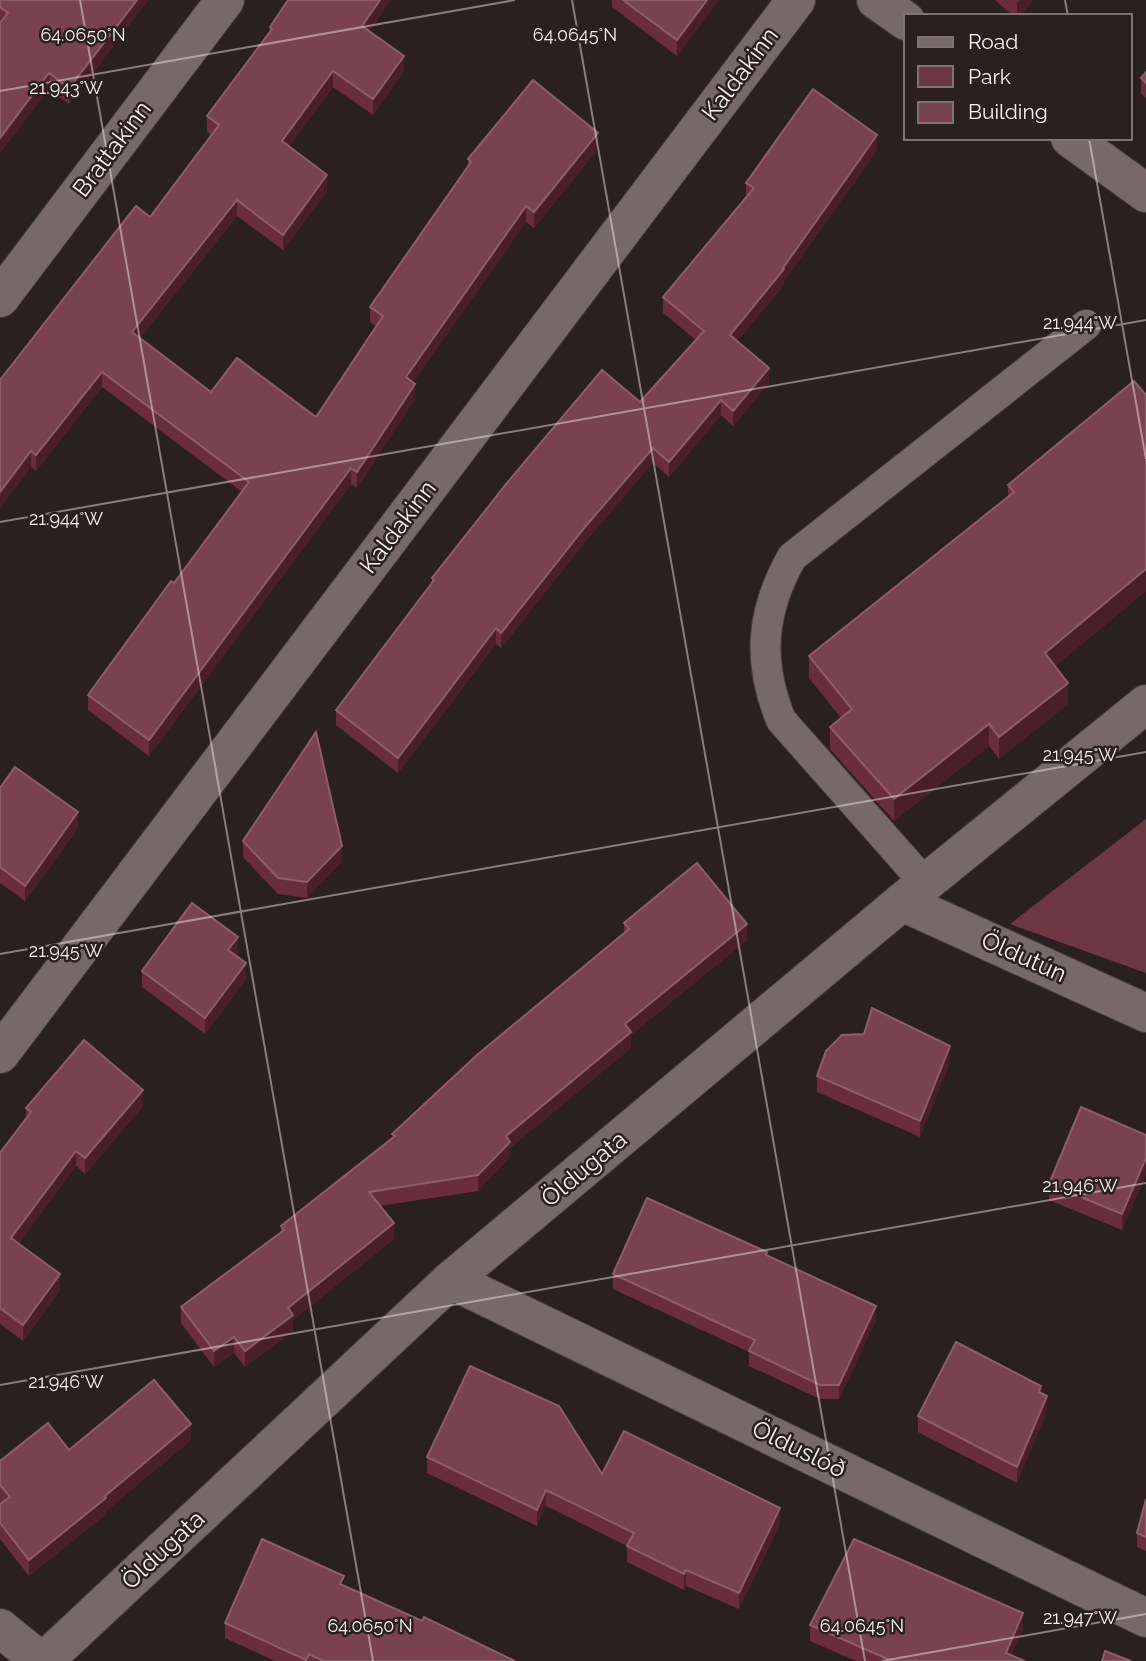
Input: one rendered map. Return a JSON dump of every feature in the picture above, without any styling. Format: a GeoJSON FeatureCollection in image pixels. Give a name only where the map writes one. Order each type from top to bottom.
{"type":"FeatureCollection","features":[{"type":"Feature","properties":{"kind":"street","name":"Brattakinn"},"geometry":{"type":"LineString","coordinates":[[0,298],[225,0]]}},
{"type":"Feature","properties":{"kind":"street","name":"Kaldakinn"},"geometry":{"type":"LineString","coordinates":[[0,1054],[796,0]]}},
{"type":"Feature","properties":{"kind":"street"},"geometry":{"type":"LineString","coordinates":[[876,0],[904,20]]}},
{"type":"Feature","properties":{"kind":"street"},"geometry":{"type":"LineString","coordinates":[[1073,140],[1146,192]]}},
{"type":"Feature","properties":{"kind":"street","name":"Öldugata"},"geometry":{"type":"LineString","coordinates":[[43,1661],[451,1280],[914,892],[1146,704]]}},
{"type":"Feature","properties":{"kind":"street","name":"Öldutún"},"geometry":{"type":"LineString","coordinates":[[914,892],[1146,1013]]}},
{"type":"Feature","properties":{"kind":"street","name":"Ölduslóð"},"geometry":{"type":"LineString","coordinates":[[451,1280],[1146,1618]]}},
{"type":"Feature","properties":{"kind":"street"},"geometry":{"type":"LineString","coordinates":[[0,1628],[43,1661]]}},
{"type":"Feature","properties":{"kind":"lane"},"geometry":{"type":"LineString","coordinates":[[914,892],[781,720],[771,694],[766,667],[765,639],[769,611],[778,583],[792,557],[1086,325]]}},
{"type":"Feature","properties":{"kind":"green space"},"geometry":{"type":"Polygon","coordinates":[[[1146,819],[1146,973],[1010,924],[1146,819]]]}},
{"type":"Feature","properties":{"kind":"building"},"geometry":{"type":"Polygon","coordinates":[[[0,0],[137,0],[69,88],[49,73],[0,138],[0,23],[8,13],[0,7],[0,0]]]}},
{"type":"Feature","properties":{"kind":"building"},"geometry":{"type":"Polygon","coordinates":[[[288,0],[380,0],[362,26],[404,56],[373,99],[333,71],[282,141],[327,175],[283,235],[237,200],[132,332],[211,392],[237,358],[316,417],[383,316],[370,307],[471,162],[468,159],[533,80],[598,133],[534,212],[526,206],[406,377],[415,384],[357,472],[351,468],[149,740],[88,695],[171,581],[174,583],[249,482],[102,372],[36,455],[31,451],[0,492],[0,380],[136,206],[150,217],[219,125],[207,116],[272,29],[270,27],[288,0]]]}},
{"type":"Feature","properties":{"kind":"building"},"geometry":{"type":"Polygon","coordinates":[[[623,0],[707,0],[677,40],[623,0]]]}},
{"type":"Feature","properties":{"kind":"building"},"geometry":{"type":"Polygon","coordinates":[[[813,89],[877,135],[784,269],[730,335],[769,368],[733,411],[721,400],[669,462],[653,448],[585,527],[501,633],[496,628],[398,758],[336,710],[434,580],[432,578],[602,370],[640,402],[704,331],[663,297],[754,188],[746,183],[813,89]]]}},
{"type":"Feature","properties":{"kind":"building"},"geometry":{"type":"Polygon","coordinates":[[[1134,381],[1146,395],[1146,569],[1045,653],[1068,683],[999,737],[989,724],[894,799],[830,727],[852,709],[809,656],[1014,492],[1008,485],[1134,381]]]}},
{"type":"Feature","properties":{"kind":"building"},"geometry":{"type":"Polygon","coordinates":[[[316,732],[342,846],[307,882],[278,878],[243,841],[316,732]]]}},
{"type":"Feature","properties":{"kind":"building"},"geometry":{"type":"Polygon","coordinates":[[[15,767],[78,812],[25,886],[0,867],[0,788],[15,767]]]}},
{"type":"Feature","properties":{"kind":"building"},"geometry":{"type":"Polygon","coordinates":[[[697,863],[747,924],[625,1024],[631,1032],[506,1136],[510,1142],[478,1175],[369,1192],[394,1223],[288,1308],[293,1315],[245,1351],[234,1337],[214,1351],[181,1307],[284,1230],[281,1226],[395,1136],[392,1134],[477,1055],[629,929],[624,923],[697,863]]]}},
{"type":"Feature","properties":{"kind":"building"},"geometry":{"type":"Polygon","coordinates":[[[192,903],[238,937],[228,950],[246,963],[205,1018],[142,971],[192,903]]]}},
{"type":"Feature","properties":{"kind":"building"},"geometry":{"type":"Polygon","coordinates":[[[872,1008],[950,1046],[920,1121],[817,1076],[826,1051],[842,1035],[864,1034],[872,1008]]]}},
{"type":"Feature","properties":{"kind":"building"},"geometry":{"type":"Polygon","coordinates":[[[84,1040],[143,1090],[85,1158],[76,1151],[11,1238],[60,1274],[23,1325],[0,1308],[0,1153],[31,1112],[26,1108],[84,1040]]]}},
{"type":"Feature","properties":{"kind":"building"},"geometry":{"type":"Polygon","coordinates":[[[1081,1107],[1146,1135],[1146,1158],[1122,1214],[1049,1184],[1081,1107]]]}},
{"type":"Feature","properties":{"kind":"building"},"geometry":{"type":"Polygon","coordinates":[[[647,1198],[767,1252],[766,1255],[876,1306],[839,1385],[820,1385],[749,1351],[755,1340],[613,1274],[647,1198]]]}},
{"type":"Feature","properties":{"kind":"building"},"geometry":{"type":"Polygon","coordinates":[[[956,1342],[1041,1386],[1039,1392],[1047,1396],[1017,1467],[918,1416],[956,1342]]]}},
{"type":"Feature","properties":{"kind":"building"},"geometry":{"type":"Polygon","coordinates":[[[470,1366],[559,1406],[602,1474],[624,1431],[780,1508],[739,1593],[686,1570],[684,1574],[627,1546],[634,1533],[546,1490],[537,1510],[427,1457],[470,1366]]]}},
{"type":"Feature","properties":{"kind":"building"},"geometry":{"type":"Polygon","coordinates":[[[154,1380],[191,1424],[29,1560],[0,1523],[0,1504],[10,1497],[0,1485],[0,1461],[48,1423],[69,1450],[154,1380]]]}},
{"type":"Feature","properties":{"kind":"building"},"geometry":{"type":"Polygon","coordinates":[[[1146,1499],[1146,1537],[1137,1533],[1146,1499]]]}},
{"type":"Feature","properties":{"kind":"building"},"geometry":{"type":"Polygon","coordinates":[[[262,1539],[344,1576],[340,1584],[422,1621],[424,1617],[515,1661],[323,1661],[309,1654],[306,1660],[225,1623],[262,1539]]]}},
{"type":"Feature","properties":{"kind":"building"},"geometry":{"type":"Polygon","coordinates":[[[854,1539],[1023,1613],[1006,1653],[1025,1661],[892,1661],[810,1625],[854,1539]]]}},
{"type":"Feature","properties":{"kind":"building"},"geometry":{"type":"Polygon","coordinates":[[[1105,1651],[1131,1661],[1102,1661],[1105,1651]]]}}]}
